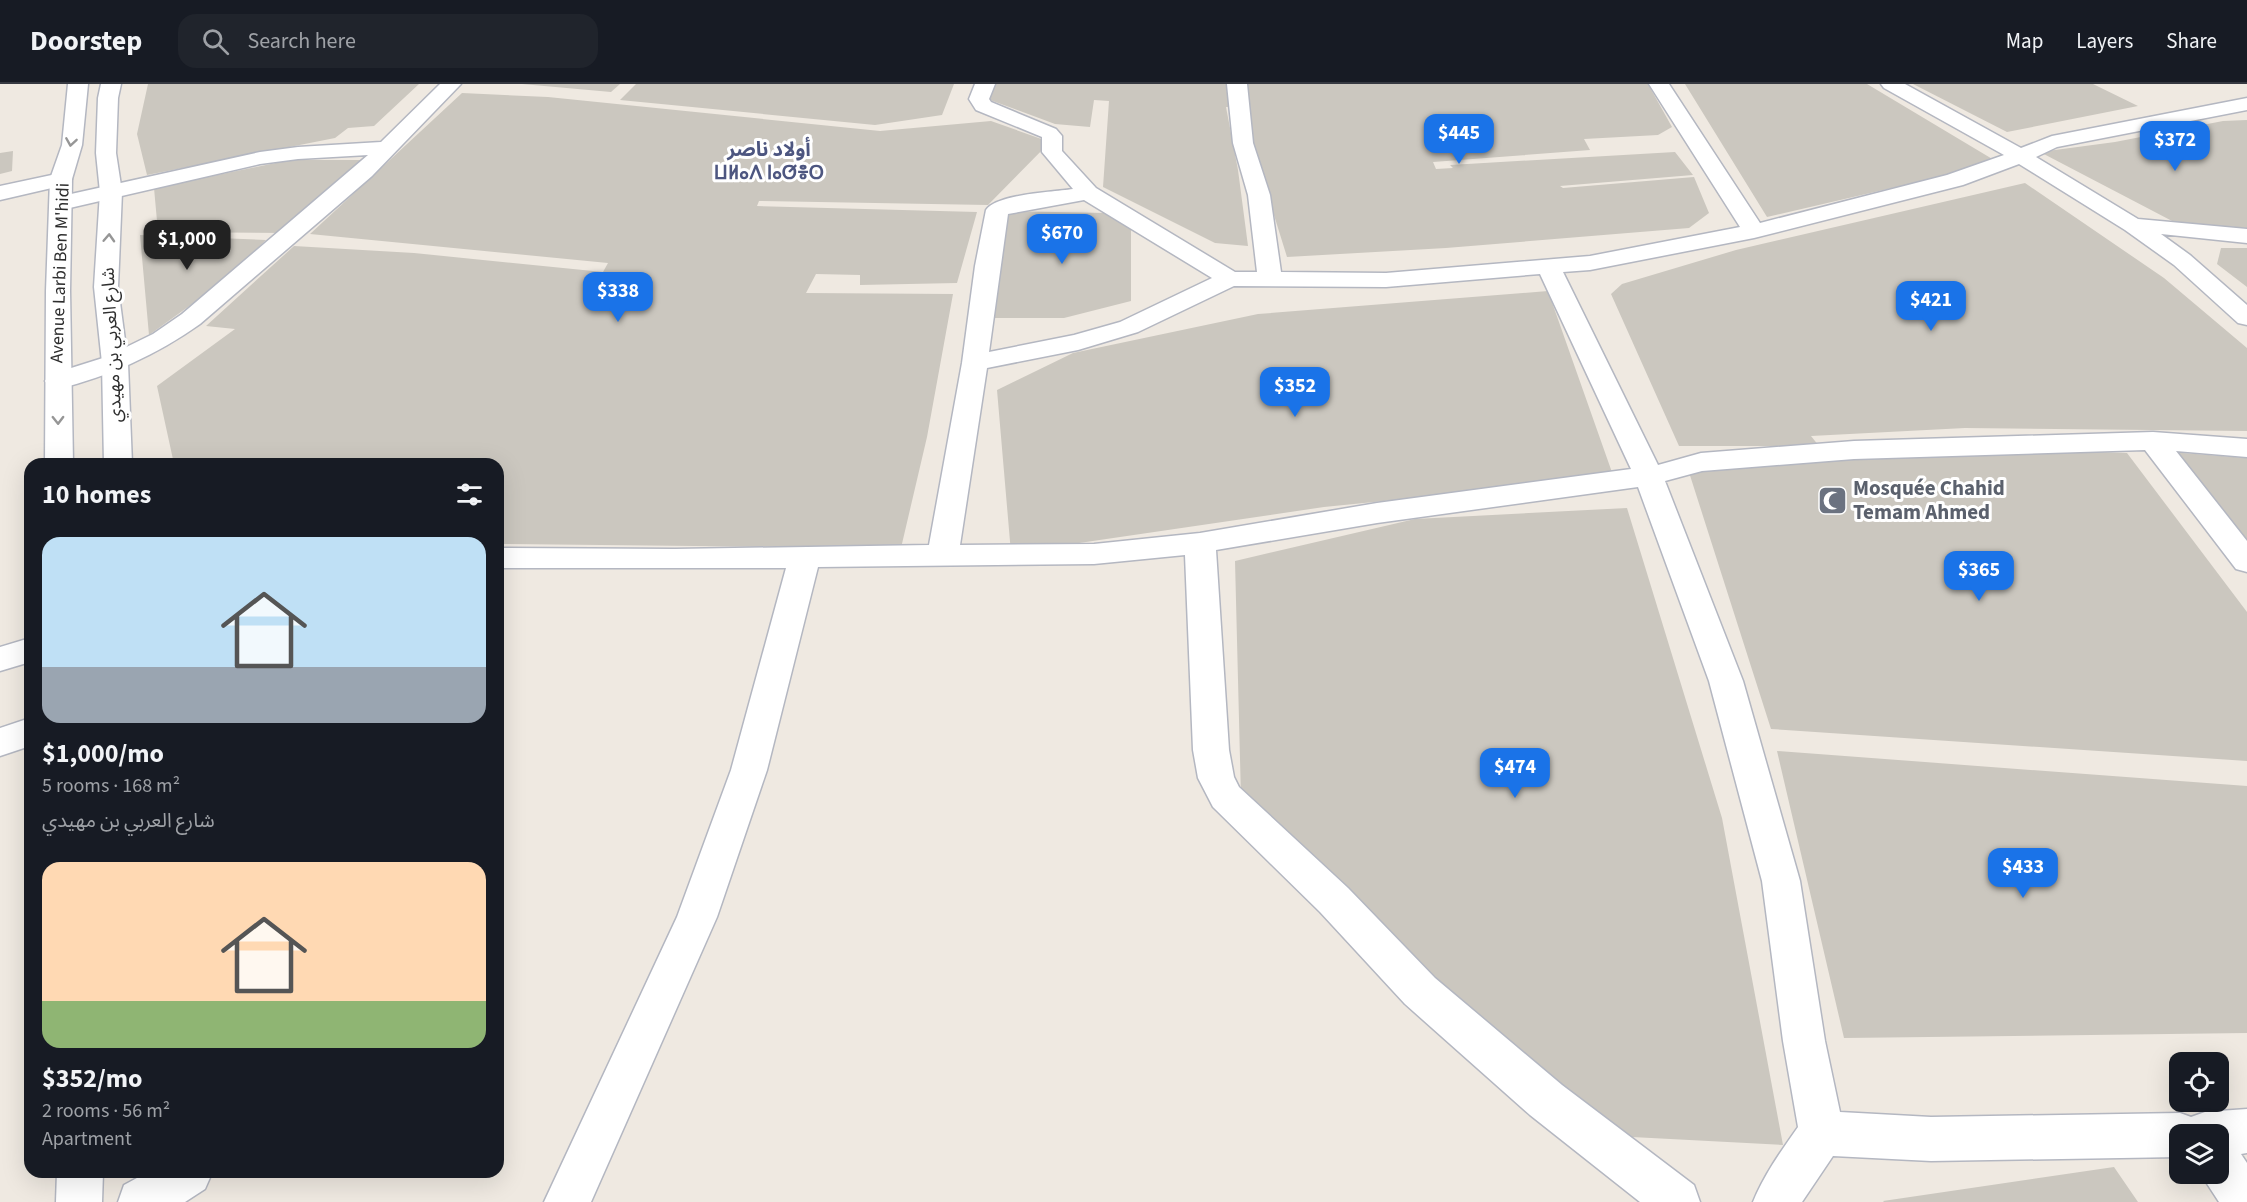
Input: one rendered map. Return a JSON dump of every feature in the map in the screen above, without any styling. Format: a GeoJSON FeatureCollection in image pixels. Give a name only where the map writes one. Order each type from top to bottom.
{"type":"FeatureCollection","features":[{"type":"Feature","properties":{"kind":"street","name":"Avenue Larbi Ben M'hidi"},"geometry":{"type":"LineString","coordinates":[[59,458],[62,179],[72,146],[78,84]]}},
{"type":"Feature","properties":{"kind":"street","name":"شارع العربي بن مهيدي"},"geometry":{"type":"LineString","coordinates":[[111,84],[108,98],[106,153],[111,192],[106,287],[115,363],[118,458]]}},
{"type":"Feature","properties":{"kind":"street"},"geometry":{"type":"LineString","coordinates":[[58,381],[115,363],[162,339],[221,296],[364,171],[451,84]]}},
{"type":"Feature","properties":{"kind":"street"},"geometry":{"type":"LineString","coordinates":[[985,84],[980,99],[983,106],[1049,133],[1052,136],[1052,152],[1088,193],[1230,279]]}},
{"type":"Feature","properties":{"kind":"street"},"geometry":{"type":"LineString","coordinates":[[1237,84],[1243,143],[1259,195],[1270,279]]}},
{"type":"Feature","properties":{"kind":"street"},"geometry":{"type":"LineString","coordinates":[[1659,84],[1754,231]]}},
{"type":"Feature","properties":{"kind":"street"},"geometry":{"type":"LineString","coordinates":[[1891,84],[2020,156],[2133,225],[2182,260],[2247,318]]}},
{"type":"Feature","properties":{"kind":"street"},"geometry":{"type":"LineString","coordinates":[[975,363],[1078,342],[1129,327],[1230,279],[1386,280],[1590,263],[1754,231],[1955,180],[1993,168],[2036,147],[2052,142],[2247,104]]}},
{"type":"Feature","properties":{"kind":"street"},"geometry":{"type":"LineString","coordinates":[[61,203],[260,158],[298,153],[387,148]]}},
{"type":"Feature","properties":{"kind":"street"},"geometry":{"type":"LineString","coordinates":[[0,193],[62,179]]}},
{"type":"Feature","properties":{"kind":"street"},"geometry":{"type":"LineString","coordinates":[[943,555],[975,363],[987,266],[997,210],[1009,205],[1088,193]]}},
{"type":"Feature","properties":{"kind":"street"},"geometry":{"type":"LineString","coordinates":[[2133,225],[2247,236]]}},
{"type":"Feature","properties":{"kind":"street"},"geometry":{"type":"LineString","coordinates":[[1548,266],[1649,476],[1726,681],[1781,881],[1804,1041],[1822,1133],[1795,1170],[1776,1202]]}},
{"type":"Feature","properties":{"kind":"street"},"geometry":{"type":"LineString","coordinates":[[2152,441],[2247,562]]}},
{"type":"Feature","properties":{"kind":"street"},"geometry":{"type":"LineString","coordinates":[[504,558],[675,559],[1094,554],[1200,543],[1377,513],[1649,476],[1701,462],[1854,450],[2073,442],[2152,441],[2247,448]]}},
{"type":"Feature","properties":{"kind":"street"},"geometry":{"type":"LineString","coordinates":[[1200,543],[1211,750],[1216,778],[1226,796],[1334,900],[1420,991],[1546,1100],[1677,1202]]}},
{"type":"Feature","properties":{"kind":"street"},"geometry":{"type":"LineString","coordinates":[[567,1202],[697,917],[749,770],[806,556]]}},
{"type":"Feature","properties":{"kind":"street"},"geometry":{"type":"LineString","coordinates":[[0,659],[24,652]]}},
{"type":"Feature","properties":{"kind":"street"},"geometry":{"type":"LineString","coordinates":[[0,742],[24,734]]}},
{"type":"Feature","properties":{"kind":"street"},"geometry":{"type":"LineString","coordinates":[[2229,1132],[2247,1131]]}},
{"type":"Feature","properties":{"kind":"street"},"geometry":{"type":"LineString","coordinates":[[1822,1133],[1931,1139],[2169,1135]]}},
{"type":"Feature","properties":{"kind":"street"},"geometry":{"type":"LineString","coordinates":[[2229,1176],[2246,1202]]}},
{"type":"Feature","properties":{"kind":"street"},"geometry":{"type":"LineString","coordinates":[[79,1202],[80,1178]]}},
{"type":"Feature","properties":{"kind":"street"},"geometry":{"type":"LineString","coordinates":[[141,1202],[189,1182]]}},
{"type":"Feature","properties":{"kind":"building"},"geometry":{"type":"Polygon","coordinates":[[[148,84],[419,84],[374,126],[348,128],[335,138],[147,175],[137,134],[148,84]]]}},
{"type":"Feature","properties":{"kind":"building"},"geometry":{"type":"Polygon","coordinates":[[[522,84],[620,84],[611,92],[522,84]]]}},
{"type":"Feature","properties":{"kind":"building"},"geometry":{"type":"Polygon","coordinates":[[[636,84],[954,84],[942,115],[875,125],[620,100],[636,84]]]}},
{"type":"Feature","properties":{"kind":"building"},"geometry":{"type":"Polygon","coordinates":[[[989,84],[1232,84],[1237,107],[1226,107],[1238,170],[1248,246],[1215,243],[1103,187],[1109,101],[1094,100],[1090,127],[1055,124],[982,97],[989,84]]]}},
{"type":"Feature","properties":{"kind":"building"},"geometry":{"type":"Polygon","coordinates":[[[1246,84],[1648,84],[1672,127],[1658,135],[1584,139],[1590,150],[1433,162],[1436,169],[1453,168],[1450,165],[1675,152],[1693,175],[1560,186],[1563,188],[1694,177],[1709,213],[1689,228],[1446,248],[1287,257],[1245,122],[1246,84]]]}},
{"type":"Feature","properties":{"kind":"building"},"geometry":{"type":"Polygon","coordinates":[[[1685,84],[1867,84],[1999,163],[1767,217],[1685,84]]]}},
{"type":"Feature","properties":{"kind":"building"},"geometry":{"type":"Polygon","coordinates":[[[1913,84],[2093,84],[2138,106],[2007,132],[1913,84]]]}},
{"type":"Feature","properties":{"kind":"building"},"geometry":{"type":"Polygon","coordinates":[[[462,93],[548,97],[880,131],[991,121],[1050,142],[988,205],[759,201],[757,206],[977,212],[957,283],[860,285],[860,275],[816,274],[806,293],[953,294],[927,437],[901,548],[504,544],[504,458],[173,458],[157,386],[235,329],[206,326],[294,246],[414,253],[603,272],[608,263],[310,234],[462,93]]]}},
{"type":"Feature","properties":{"kind":"building"},"geometry":{"type":"Polygon","coordinates":[[[2247,120],[2247,228],[2174,222],[2040,152],[2115,142],[2223,121],[2247,120]]]}},
{"type":"Feature","properties":{"kind":"building"},"geometry":{"type":"Polygon","coordinates":[[[13,151],[12,171],[0,174],[0,153],[13,151]]]}},
{"type":"Feature","properties":{"kind":"building"},"geometry":{"type":"Polygon","coordinates":[[[290,160],[365,160],[288,233],[158,232],[154,188],[290,160]]]}},
{"type":"Feature","properties":{"kind":"building"},"geometry":{"type":"Polygon","coordinates":[[[2025,183],[2164,278],[2247,348],[2247,431],[1965,428],[1811,436],[1819,446],[1679,446],[1611,294],[1622,284],[1736,250],[2025,183]]]}},
{"type":"Feature","properties":{"kind":"building"},"geometry":{"type":"Polygon","coordinates":[[[1006,211],[1107,213],[1131,226],[1131,301],[1064,318],[992,318],[1006,211]]]}},
{"type":"Feature","properties":{"kind":"building"},"geometry":{"type":"Polygon","coordinates":[[[140,235],[266,240],[224,281],[149,335],[140,235]]]}},
{"type":"Feature","properties":{"kind":"building"},"geometry":{"type":"Polygon","coordinates":[[[2221,248],[2247,248],[2247,287],[2217,264],[2221,248]]]}},
{"type":"Feature","properties":{"kind":"building"},"geometry":{"type":"Polygon","coordinates":[[[1548,291],[1614,478],[1324,507],[1011,553],[997,390],[1073,353],[1258,314],[1548,291]]]}},
{"type":"Feature","properties":{"kind":"building"},"geometry":{"type":"Polygon","coordinates":[[[2002,449],[2127,453],[2247,612],[2247,761],[1771,729],[1687,466],[2002,449]]]}},
{"type":"Feature","properties":{"kind":"building"},"geometry":{"type":"Polygon","coordinates":[[[2170,452],[2247,458],[2247,553],[2170,452]]]}},
{"type":"Feature","properties":{"kind":"building"},"geometry":{"type":"Polygon","coordinates":[[[1627,508],[1722,818],[1783,1145],[1613,1136],[1450,994],[1241,798],[1235,561],[1415,519],[1627,508]]]}},
{"type":"Feature","properties":{"kind":"building"},"geometry":{"type":"Polygon","coordinates":[[[1777,751],[2247,786],[2247,1033],[1844,1038],[1777,751]]]}},
{"type":"Feature","properties":{"kind":"building"},"geometry":{"type":"Polygon","coordinates":[[[2114,1167],[2138,1202],[1883,1201],[2114,1167]]]}},
{"type":"Feature","properties":{"kind":"place","name":"Mosquée Chahid Temam Ahmed"},"geometry":{"type":"Point","coordinates":[1832,500]}},
{"type":"Feature","properties":{"kind":"district","name":"أولاد ناصر ⵡⵍⴰⴷ ⵏⴰⵚⴻⵔ"},"geometry":{"type":"Point","coordinates":[769,162]}}]}
